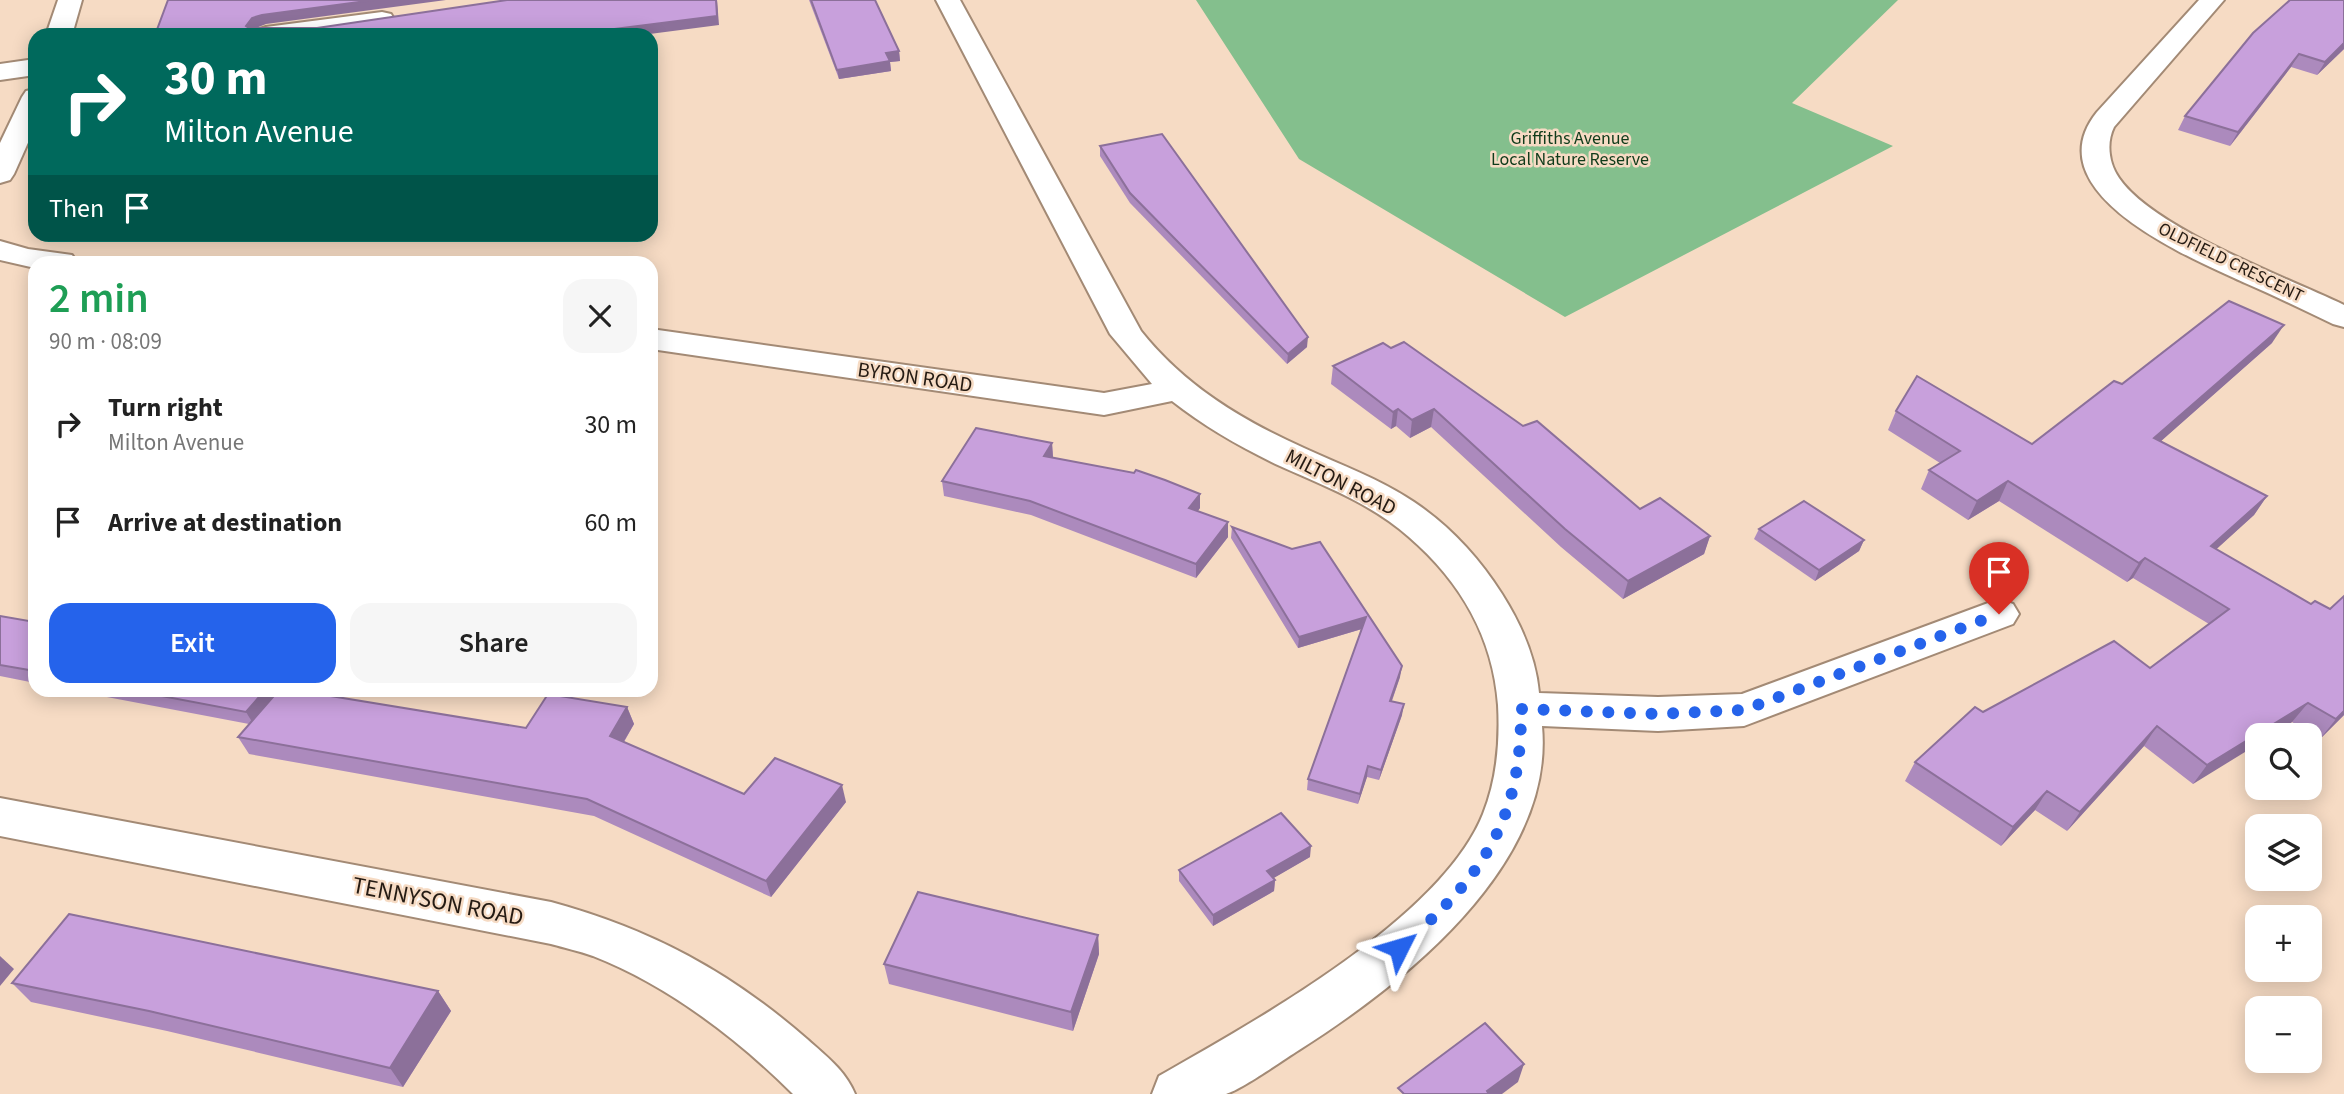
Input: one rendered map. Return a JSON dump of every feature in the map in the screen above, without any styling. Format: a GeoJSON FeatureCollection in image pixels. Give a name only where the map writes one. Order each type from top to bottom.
{"type":"FeatureCollection","features":[{"type":"Feature","properties":{"kind":"street"},"geometry":{"type":"LineString","coordinates":[[61,28],[70,0]]}},
{"type":"Feature","properties":{"kind":"street","name":"MILTON ROAD"},"geometry":{"type":"LineString","coordinates":[[948,0],[1126,334],[1149,362],[1214,415],[1254,439],[1371,492],[1404,513],[1435,539],[1462,567],[1485,599],[1503,633],[1515,670],[1521,709],[1521,750],[1513,792],[1498,835],[1473,875],[1440,913],[1399,948],[1307,1017],[1178,1094]]}},
{"type":"Feature","properties":{"kind":"street","name":"OLDFIELD CRESCENT"},"geometry":{"type":"LineString","coordinates":[[2212,0],[2140,79],[2099,130],[2094,144],[2103,176],[2132,208],[2180,241],[2344,317]]}},
{"type":"Feature","properties":{"kind":"street"},"geometry":{"type":"LineString","coordinates":[[318,28],[399,17]]}},
{"type":"Feature","properties":{"kind":"street"},"geometry":{"type":"LineString","coordinates":[[0,72],[28,68]]}},
{"type":"Feature","properties":{"kind":"street"},"geometry":{"type":"LineString","coordinates":[[0,174],[28,112]]}},
{"type":"Feature","properties":{"kind":"street"},"geometry":{"type":"LineString","coordinates":[[0,250],[28,258]]}},
{"type":"Feature","properties":{"kind":"street","name":"BYRON ROAD"},"geometry":{"type":"LineString","coordinates":[[658,340],[1104,404],[1179,389]]}},
{"type":"Feature","properties":{"kind":"street"},"geometry":{"type":"LineString","coordinates":[[1521,709],[1658,714],[1744,710],[1999,614]]}},
{"type":"Feature","properties":{"kind":"street","name":"TENNYSON ROAD"},"geometry":{"type":"LineString","coordinates":[[0,817],[551,923],[612,941],[679,977],[743,1020],[806,1071],[829,1094]]}},
{"type":"Feature","properties":{"kind":"green space","name":"Griffiths Avenue Local Nature Reserve"},"geometry":{"type":"Polygon","coordinates":[[[1196,0],[1898,0],[1792,103],[1893,146],[1565,317],[1299,159],[1196,0]]]}},
{"type":"Feature","properties":{"kind":"building"},"geometry":{"type":"Polygon","coordinates":[[[168,0],[374,0],[262,15],[252,18],[246,26],[249,28],[158,28],[168,0]]]}},
{"type":"Feature","properties":{"kind":"building"},"geometry":{"type":"Polygon","coordinates":[[[507,0],[716,0],[717,16],[622,28],[317,28],[507,0]]]}},
{"type":"Feature","properties":{"kind":"building"},"geometry":{"type":"Polygon","coordinates":[[[811,0],[875,0],[899,51],[886,53],[890,61],[837,70],[811,0]]]}},
{"type":"Feature","properties":{"kind":"building"},"geometry":{"type":"Polygon","coordinates":[[[2290,0],[2344,0],[2344,43],[2325,62],[2299,54],[2238,132],[2185,116],[2253,33],[2290,0]]]}},
{"type":"Feature","properties":{"kind":"building"},"geometry":{"type":"Polygon","coordinates":[[[1162,134],[1308,337],[1288,354],[1130,193],[1100,146],[1162,134]]]}},
{"type":"Feature","properties":{"kind":"building"},"geometry":{"type":"Polygon","coordinates":[[[2229,301],[2284,325],[2154,438],[2267,496],[2211,546],[2311,604],[2315,601],[2330,609],[2344,596],[2344,711],[2336,719],[2308,703],[2275,723],[2245,723],[2245,742],[2207,765],[2157,726],[2080,812],[2047,791],[2013,827],[1915,762],[1975,707],[1983,712],[2114,641],[2150,668],[2229,609],[2145,558],[2139,563],[2008,481],[1977,501],[1929,470],[1960,451],[1896,411],[1917,376],[2032,444],[2114,381],[2122,384],[2229,301]]]}},
{"type":"Feature","properties":{"kind":"building"},"geometry":{"type":"Polygon","coordinates":[[[1404,342],[1523,426],[1537,421],[1640,509],[1660,498],[1710,536],[1628,581],[1565,529],[1434,409],[1412,420],[1398,409],[1393,412],[1333,366],[1383,343],[1391,348],[1404,342]]]}},
{"type":"Feature","properties":{"kind":"building"},"geometry":{"type":"Polygon","coordinates":[[[976,428],[1052,443],[1044,456],[1134,473],[1136,470],[1165,480],[1200,494],[1189,508],[1228,522],[1196,564],[1030,501],[942,481],[976,428]]]}},
{"type":"Feature","properties":{"kind":"building"},"geometry":{"type":"Polygon","coordinates":[[[1804,501],[1864,540],[1819,570],[1759,529],[1804,501]]]}},
{"type":"Feature","properties":{"kind":"building"},"geometry":{"type":"Polygon","coordinates":[[[1232,527],[1292,549],[1320,542],[1402,666],[1390,701],[1404,704],[1381,770],[1368,766],[1360,794],[1308,779],[1366,617],[1299,637],[1232,527]]]}},
{"type":"Feature","properties":{"kind":"building"},"geometry":{"type":"Polygon","coordinates":[[[0,616],[28,621],[28,670],[0,665],[0,616]]]}},
{"type":"Feature","properties":{"kind":"building"},"geometry":{"type":"Polygon","coordinates":[[[167,697],[259,697],[246,712],[167,697]]]}},
{"type":"Feature","properties":{"kind":"building"},"geometry":{"type":"Polygon","coordinates":[[[273,697],[337,697],[526,728],[546,697],[566,697],[627,707],[610,736],[744,794],[775,758],[842,785],[766,881],[587,799],[238,737],[273,697]]]}},
{"type":"Feature","properties":{"kind":"building"},"geometry":{"type":"Polygon","coordinates":[[[1281,813],[1311,846],[1267,871],[1275,880],[1213,915],[1179,870],[1281,813]]]}},
{"type":"Feature","properties":{"kind":"building"},"geometry":{"type":"Polygon","coordinates":[[[918,892],[1098,935],[1071,1012],[884,964],[918,892]]]}},
{"type":"Feature","properties":{"kind":"building"},"geometry":{"type":"Polygon","coordinates":[[[69,914],[438,991],[390,1068],[149,1011],[12,983],[69,914]]]}},
{"type":"Feature","properties":{"kind":"building"},"geometry":{"type":"Polygon","coordinates":[[[1485,1023],[1524,1064],[1487,1091],[1489,1094],[1404,1094],[1398,1088],[1485,1023]]]}},
{"type":"Feature","properties":{"kind":"route"},"geometry":{"type":"LineString","coordinates":[[1399,948],[1440,913],[1473,875],[1498,835],[1513,792],[1521,750],[1521,709],[1658,714],[1744,710],[1999,614]]}}]}
